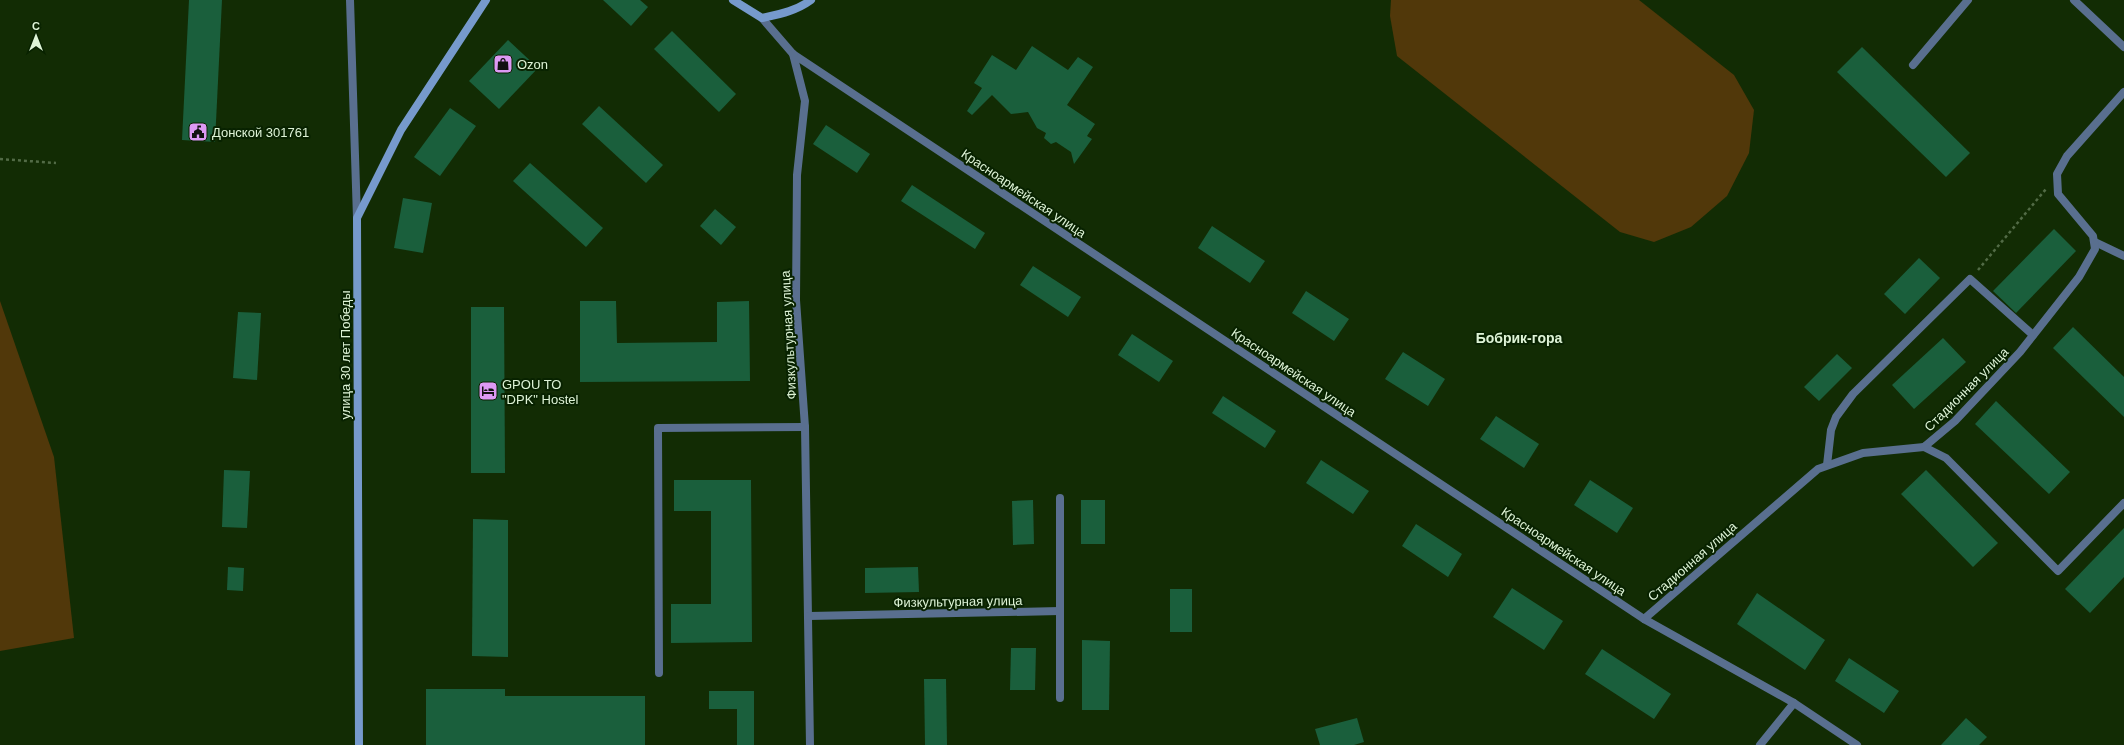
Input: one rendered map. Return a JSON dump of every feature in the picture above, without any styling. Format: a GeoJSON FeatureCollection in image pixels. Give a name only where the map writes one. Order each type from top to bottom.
{"type":"FeatureCollection","features":[{"type":"Feature","properties":{"kind":"main road","name":"улица 30 лет Победы"},"geometry":{"type":"LineString","coordinates":[[359,745],[357,218],[401,130],[486,0]]}},
{"type":"Feature","properties":{"kind":"main road","name":"Красноармейская улица"},"geometry":{"type":"LineString","coordinates":[[733,0],[762,18]]}},
{"type":"Feature","properties":{"kind":"main road"},"geometry":{"type":"LineString","coordinates":[[762,18],[789,12],[801,7],[811,0]]}},
{"type":"Feature","properties":{"kind":"street"},"geometry":{"type":"LineString","coordinates":[[350,0],[357,218]]}},
{"type":"Feature","properties":{"kind":"street"},"geometry":{"type":"LineString","coordinates":[[1913,65],[1968,0]]}},
{"type":"Feature","properties":{"kind":"street"},"geometry":{"type":"LineString","coordinates":[[2074,0],[2124,47]]}},
{"type":"Feature","properties":{"kind":"street","name":"Красноармейская улица"},"geometry":{"type":"LineString","coordinates":[[762,18],[793,54],[1644,619],[1794,703],[1857,745]]}},
{"type":"Feature","properties":{"kind":"street","name":"Физкультурная улица"},"geometry":{"type":"LineString","coordinates":[[793,54],[805,101],[797,175],[796,300],[805,427],[810,745]]}},
{"type":"Feature","properties":{"kind":"street"},"geometry":{"type":"LineString","coordinates":[[2123,95],[2067,156],[2061,166],[2057,180],[2058,194],[2093,236],[2095,242],[2124,256]]}},
{"type":"Feature","properties":{"kind":"street","name":"Стадионная улица"},"geometry":{"type":"LineString","coordinates":[[1644,619],[1818,468],[1863,453],[1924,447],[1955,421],[2033,335],[2079,277],[2094,249],[2095,242]]}},
{"type":"Feature","properties":{"kind":"street"},"geometry":{"type":"LineString","coordinates":[[1827,465],[1831,430],[1836,417],[1853,394],[1970,279],[2033,335]]}},
{"type":"Feature","properties":{"kind":"street"},"geometry":{"type":"LineString","coordinates":[[659,672],[658,428],[805,427]]}},
{"type":"Feature","properties":{"kind":"street"},"geometry":{"type":"LineString","coordinates":[[1924,447],[1946,458],[2058,570],[2124,504]]}},
{"type":"Feature","properties":{"kind":"street"},"geometry":{"type":"LineString","coordinates":[[1060,498],[1060,698]]}},
{"type":"Feature","properties":{"kind":"street","name":"Физкультурная улица"},"geometry":{"type":"LineString","coordinates":[[809,616],[1060,611]]}},
{"type":"Feature","properties":{"kind":"street"},"geometry":{"type":"LineString","coordinates":[[1760,745],[1794,703]]}},
{"type":"Feature","properties":{"kind":"path"},"geometry":{"type":"LineString","coordinates":[[0,159],[56,163]]}},
{"type":"Feature","properties":{"kind":"path"},"geometry":{"type":"LineString","coordinates":[[1970,279],[2051,183],[2057,180]]}},
{"type":"Feature","properties":{"kind":"shaded area"},"geometry":{"type":"Polygon","coordinates":[[[1391,0],[1639,0],[1734,75],[1754,110],[1749,153],[1727,196],[1691,227],[1654,242],[1620,232],[1397,56],[1390,16],[1391,0]]]}},
{"type":"Feature","properties":{"kind":"shaded area"},"geometry":{"type":"Polygon","coordinates":[[[0,301],[54,457],[74,638],[0,651],[0,301]]]}},
{"type":"Feature","properties":{"kind":"building"},"geometry":{"type":"Polygon","coordinates":[[[189,0],[222,0],[215,142],[182,140],[189,0]]]}},
{"type":"Feature","properties":{"kind":"building"},"geometry":{"type":"Polygon","coordinates":[[[603,0],[640,0],[648,7],[631,26],[603,0]]]}},
{"type":"Feature","properties":{"kind":"building"},"geometry":{"type":"Polygon","coordinates":[[[672,31],[736,94],[719,112],[654,49],[672,31]]]}},
{"type":"Feature","properties":{"kind":"building"},"geometry":{"type":"Polygon","coordinates":[[[508,40],[538,68],[499,109],[469,81],[508,40]]]}},
{"type":"Feature","properties":{"kind":"building"},"geometry":{"type":"Polygon","coordinates":[[[1032,46],[1068,70],[1078,57],[1093,67],[1067,105],[1095,124],[1087,136],[1092,139],[1074,164],[1071,152],[1056,142],[1051,144],[1044,138],[1046,133],[1037,128],[1028,112],[1011,114],[992,95],[972,115],[967,111],[982,88],[974,83],[992,55],[1016,70],[1032,46]]]}},
{"type":"Feature","properties":{"kind":"building"},"geometry":{"type":"Polygon","coordinates":[[[1862,47],[1970,153],[1946,177],[1837,72],[1862,47]]]}},
{"type":"Feature","properties":{"kind":"building"},"geometry":{"type":"Polygon","coordinates":[[[599,106],[663,165],[646,183],[582,124],[599,106]]]}},
{"type":"Feature","properties":{"kind":"building"},"geometry":{"type":"Polygon","coordinates":[[[450,108],[476,126],[440,176],[414,157],[450,108]]]}},
{"type":"Feature","properties":{"kind":"building"},"geometry":{"type":"Polygon","coordinates":[[[826,125],[870,154],[857,173],[813,144],[826,125]]]}},
{"type":"Feature","properties":{"kind":"building"},"geometry":{"type":"Polygon","coordinates":[[[530,163],[603,228],[586,247],[513,181],[530,163]]]}},
{"type":"Feature","properties":{"kind":"building"},"geometry":{"type":"Polygon","coordinates":[[[912,185],[985,233],[975,249],[901,201],[912,185]]]}},
{"type":"Feature","properties":{"kind":"building"},"geometry":{"type":"Polygon","coordinates":[[[403,198],[432,203],[423,253],[394,248],[403,198]]]}},
{"type":"Feature","properties":{"kind":"building"},"geometry":{"type":"Polygon","coordinates":[[[715,209],[736,227],[721,245],[700,226],[715,209]]]}},
{"type":"Feature","properties":{"kind":"building"},"geometry":{"type":"Polygon","coordinates":[[[1212,226],[1265,261],[1250,283],[1198,248],[1212,226]]]}},
{"type":"Feature","properties":{"kind":"building"},"geometry":{"type":"Polygon","coordinates":[[[2054,229],[2076,251],[2016,313],[1993,291],[2054,229]]]}},
{"type":"Feature","properties":{"kind":"building"},"geometry":{"type":"Polygon","coordinates":[[[1919,258],[1940,278],[1905,314],[1884,294],[1919,258]]]}},
{"type":"Feature","properties":{"kind":"building"},"geometry":{"type":"Polygon","coordinates":[[[1033,266],[1081,297],[1068,317],[1020,285],[1033,266]]]}},
{"type":"Feature","properties":{"kind":"building"},"geometry":{"type":"Polygon","coordinates":[[[1306,291],[1349,319],[1334,341],[1292,313],[1306,291]]]}},
{"type":"Feature","properties":{"kind":"building"},"geometry":{"type":"Polygon","coordinates":[[[580,301],[616,301],[617,343],[717,342],[717,302],[749,301],[750,381],[580,382],[580,301]]]}},
{"type":"Feature","properties":{"kind":"building"},"geometry":{"type":"Polygon","coordinates":[[[471,307],[504,307],[505,473],[471,473],[471,307]]]}},
{"type":"Feature","properties":{"kind":"building"},"geometry":{"type":"Polygon","coordinates":[[[238,312],[261,313],[257,380],[233,378],[238,312]]]}},
{"type":"Feature","properties":{"kind":"building"},"geometry":{"type":"Polygon","coordinates":[[[2073,327],[2124,377],[2124,417],[2053,348],[2073,327]]]}},
{"type":"Feature","properties":{"kind":"building"},"geometry":{"type":"Polygon","coordinates":[[[1132,334],[1173,361],[1159,382],[1118,355],[1132,334]]]}},
{"type":"Feature","properties":{"kind":"building"},"geometry":{"type":"Polygon","coordinates":[[[1943,338],[1966,362],[1914,409],[1892,385],[1943,338]]]}},
{"type":"Feature","properties":{"kind":"building"},"geometry":{"type":"Polygon","coordinates":[[[1403,352],[1445,379],[1428,406],[1385,379],[1403,352]]]}},
{"type":"Feature","properties":{"kind":"building"},"geometry":{"type":"Polygon","coordinates":[[[1837,354],[1852,368],[1819,401],[1804,387],[1837,354]]]}},
{"type":"Feature","properties":{"kind":"building"},"geometry":{"type":"Polygon","coordinates":[[[1223,396],[1276,431],[1265,448],[1212,413],[1223,396]]]}},
{"type":"Feature","properties":{"kind":"building"},"geometry":{"type":"Polygon","coordinates":[[[1996,401],[2070,472],[2049,494],[1975,424],[1996,401]]]}},
{"type":"Feature","properties":{"kind":"building"},"geometry":{"type":"Polygon","coordinates":[[[1496,416],[1539,444],[1524,468],[1480,439],[1496,416]]]}},
{"type":"Feature","properties":{"kind":"building"},"geometry":{"type":"Polygon","coordinates":[[[1321,460],[1369,491],[1353,514],[1306,483],[1321,460]]]}},
{"type":"Feature","properties":{"kind":"building"},"geometry":{"type":"Polygon","coordinates":[[[224,470],[250,471],[247,528],[222,527],[224,470]]]}},
{"type":"Feature","properties":{"kind":"building"},"geometry":{"type":"Polygon","coordinates":[[[1926,470],[1998,543],[1973,567],[1901,494],[1926,470]]]}},
{"type":"Feature","properties":{"kind":"building"},"geometry":{"type":"Polygon","coordinates":[[[674,480],[751,480],[752,642],[671,643],[671,604],[711,604],[711,511],[674,511],[674,480]]]}},
{"type":"Feature","properties":{"kind":"building"},"geometry":{"type":"Polygon","coordinates":[[[1590,480],[1633,508],[1617,533],[1574,505],[1590,480]]]}},
{"type":"Feature","properties":{"kind":"building"},"geometry":{"type":"Polygon","coordinates":[[[1033,500],[1034,544],[1013,545],[1012,501],[1033,500]]]}},
{"type":"Feature","properties":{"kind":"building"},"geometry":{"type":"Polygon","coordinates":[[[1081,500],[1105,500],[1105,544],[1081,544],[1081,500]]]}},
{"type":"Feature","properties":{"kind":"building"},"geometry":{"type":"Polygon","coordinates":[[[473,519],[508,520],[508,657],[472,656],[473,519]]]}},
{"type":"Feature","properties":{"kind":"building"},"geometry":{"type":"Polygon","coordinates":[[[1416,524],[1462,554],[1448,577],[1402,546],[1416,524]]]}},
{"type":"Feature","properties":{"kind":"building"},"geometry":{"type":"Polygon","coordinates":[[[2124,528],[2124,577],[2090,613],[2065,589],[2124,528]]]}},
{"type":"Feature","properties":{"kind":"building"},"geometry":{"type":"Polygon","coordinates":[[[228,567],[244,568],[243,591],[227,590],[228,567]]]}},
{"type":"Feature","properties":{"kind":"building"},"geometry":{"type":"Polygon","coordinates":[[[918,567],[919,592],[865,593],[865,568],[918,567]]]}},
{"type":"Feature","properties":{"kind":"building"},"geometry":{"type":"Polygon","coordinates":[[[1512,588],[1563,621],[1544,650],[1493,617],[1512,588]]]}},
{"type":"Feature","properties":{"kind":"building"},"geometry":{"type":"Polygon","coordinates":[[[1170,589],[1192,589],[1192,632],[1170,632],[1170,589]]]}},
{"type":"Feature","properties":{"kind":"building"},"geometry":{"type":"Polygon","coordinates":[[[1757,593],[1825,640],[1805,670],[1737,624],[1757,593]]]}},
{"type":"Feature","properties":{"kind":"building"},"geometry":{"type":"Polygon","coordinates":[[[1082,640],[1110,641],[1109,710],[1082,710],[1082,640]]]}},
{"type":"Feature","properties":{"kind":"building"},"geometry":{"type":"Polygon","coordinates":[[[1011,648],[1036,648],[1035,690],[1010,690],[1011,648]]]}},
{"type":"Feature","properties":{"kind":"building"},"geometry":{"type":"Polygon","coordinates":[[[1602,649],[1671,694],[1654,719],[1585,674],[1602,649]]]}},
{"type":"Feature","properties":{"kind":"building"},"geometry":{"type":"Polygon","coordinates":[[[1849,658],[1899,691],[1884,713],[1835,681],[1849,658]]]}},
{"type":"Feature","properties":{"kind":"building"},"geometry":{"type":"Polygon","coordinates":[[[924,679],[946,679],[947,745],[925,745],[924,679]]]}},
{"type":"Feature","properties":{"kind":"building"},"geometry":{"type":"Polygon","coordinates":[[[426,689],[505,689],[505,696],[645,696],[645,745],[426,745],[426,689]]]}},
{"type":"Feature","properties":{"kind":"building"},"geometry":{"type":"Polygon","coordinates":[[[709,691],[754,691],[754,745],[737,745],[737,709],[709,709],[709,691]]]}},
{"type":"Feature","properties":{"kind":"building"},"geometry":{"type":"Polygon","coordinates":[[[1357,718],[1364,742],[1354,745],[1320,745],[1315,729],[1357,718]]]}},
{"type":"Feature","properties":{"kind":"building"},"geometry":{"type":"Polygon","coordinates":[[[1966,718],[1987,737],[1979,745],[1941,745],[1966,718]]]}},
{"type":"Feature","properties":{"kind":"place","name":"Ozon"},"geometry":{"type":"Point","coordinates":[503,64]}},
{"type":"Feature","properties":{"kind":"place","name":"Донской 301761"},"geometry":{"type":"Point","coordinates":[198,132]}},
{"type":"Feature","properties":{"kind":"place","name":"GPOU TO \"DPK\" Hostel"},"geometry":{"type":"Point","coordinates":[488,391]}},
{"type":"Feature","properties":{"kind":"district","name":"Бобрик-гора"},"geometry":{"type":"Point","coordinates":[1519,338]}}]}
